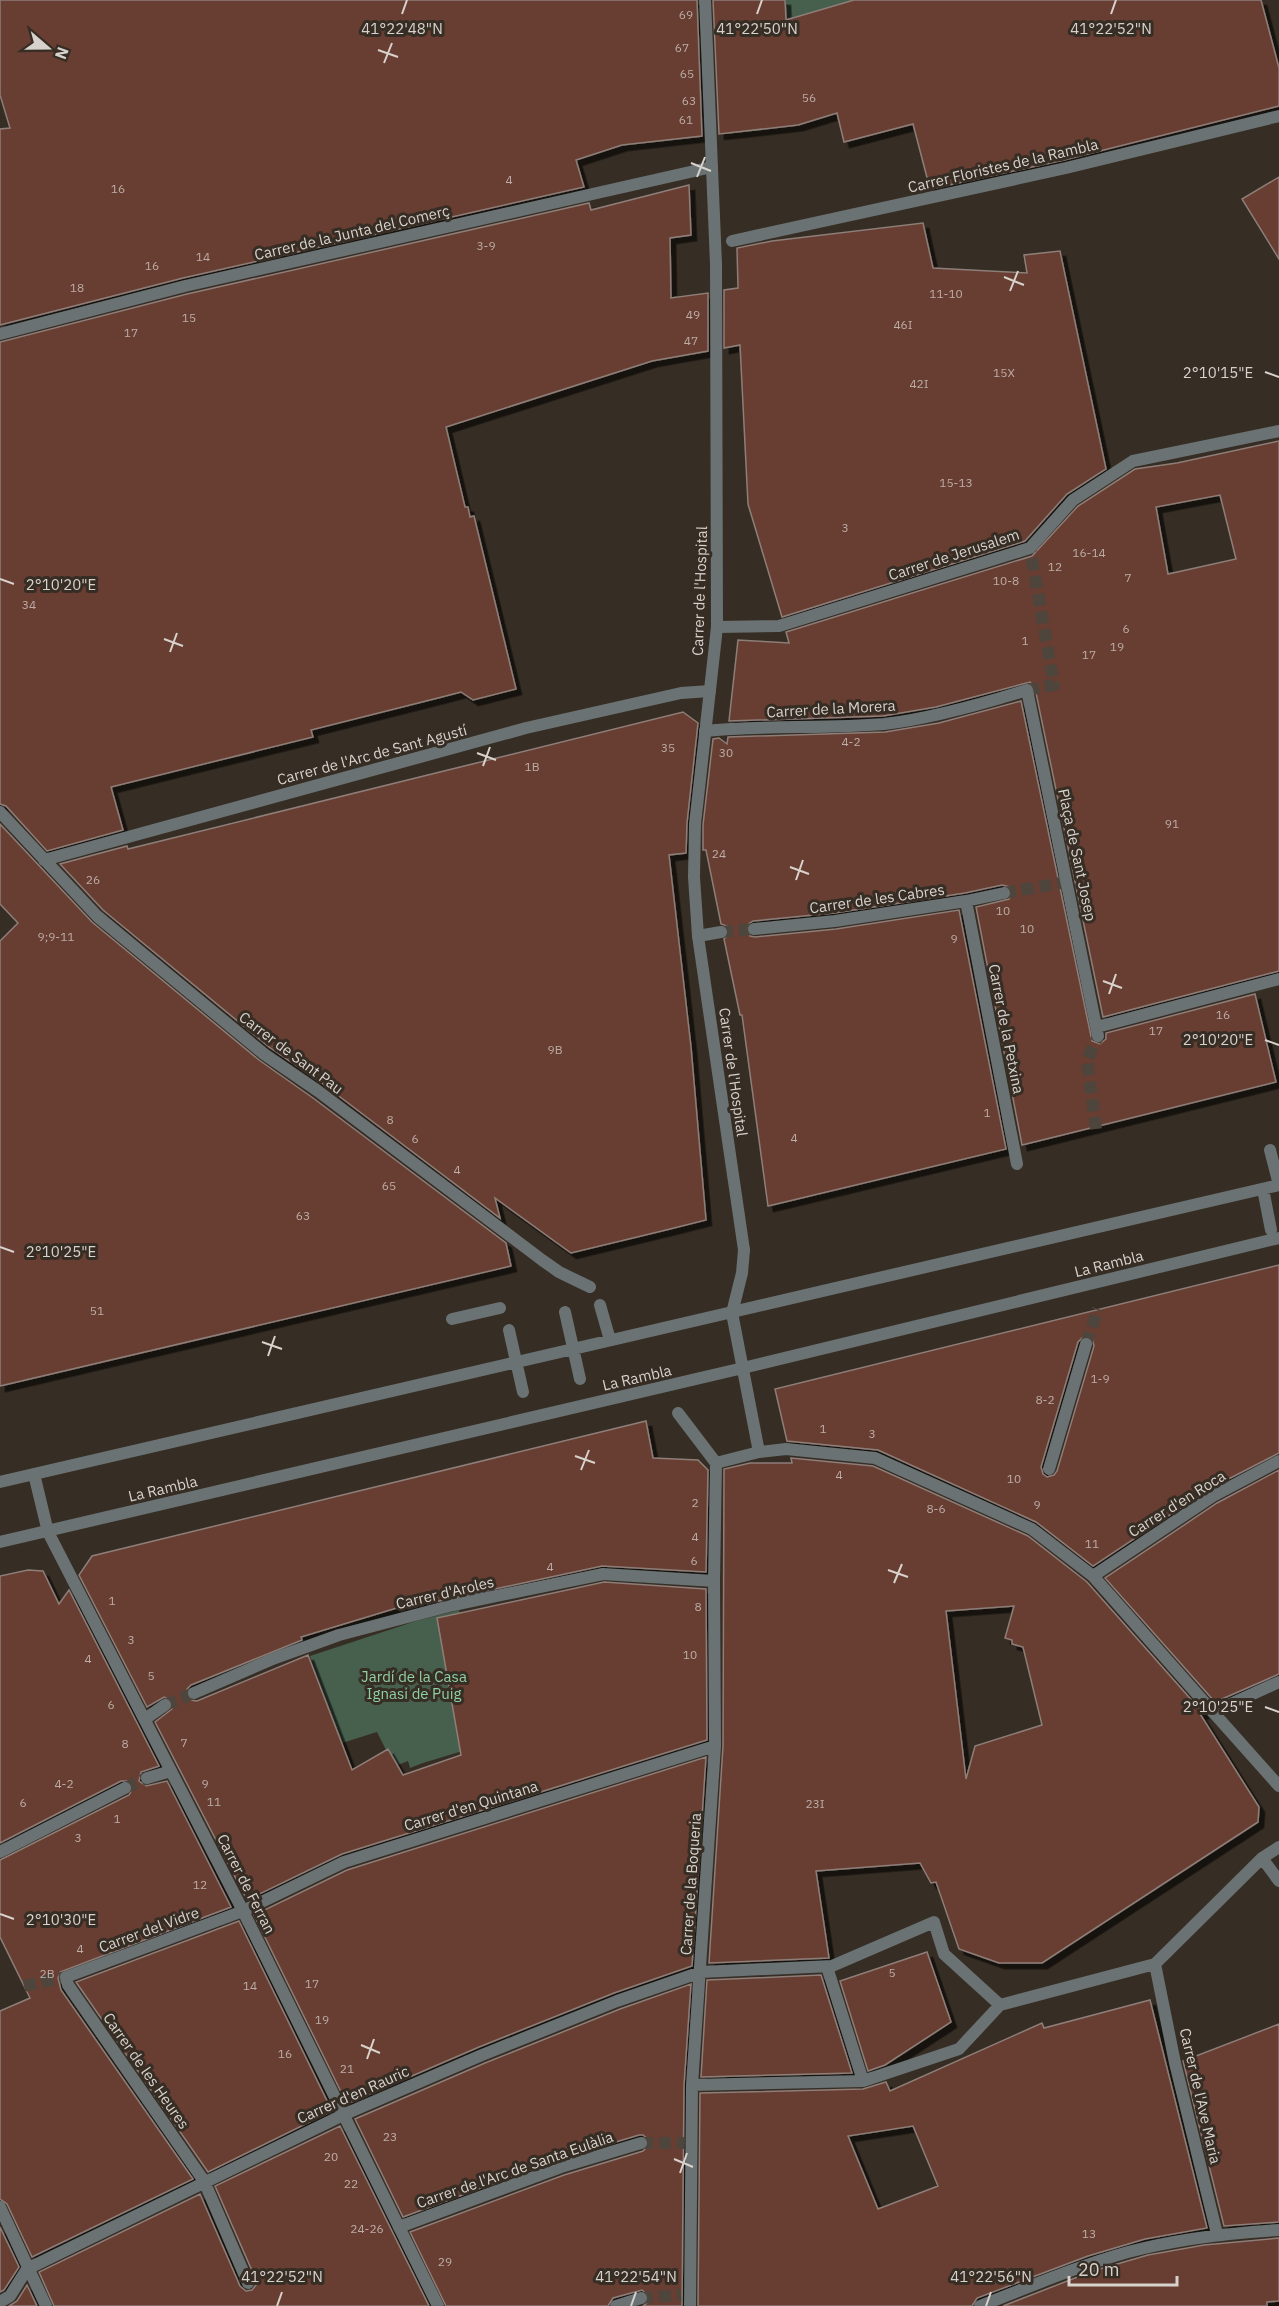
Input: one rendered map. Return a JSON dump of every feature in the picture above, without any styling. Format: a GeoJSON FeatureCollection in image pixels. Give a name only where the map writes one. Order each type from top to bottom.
{"type":"FeatureCollection","features":[{"type":"Feature","properties":{"kind":"street","name":"Carrer de l'Hospital"},"geometry":{"type":"LineString","coordinates":[[705,0],[716,264],[717,627],[695,834],[694,877],[698,936],[744,1250],[742,1273],[732,1313]]}},
{"type":"Feature","properties":{"kind":"street","name":"Carrer Floristes de la Rambla"},"geometry":{"type":"LineString","coordinates":[[732,241],[1066,168],[1279,116]]}},
{"type":"Feature","properties":{"kind":"street","name":"Carrer de la Junta del Comerç"},"geometry":{"type":"LineString","coordinates":[[0,334],[196,283],[712,168]]}},
{"type":"Feature","properties":{"kind":"street","name":"Carrer de Jerusalem"},"geometry":{"type":"LineString","coordinates":[[717,627],[779,626],[1030,548],[1073,500],[1133,461],[1279,430]]}},
{"type":"Feature","properties":{"kind":"street","name":"Carrer de la Morera"},"geometry":{"type":"LineString","coordinates":[[705,731],[735,728],[810,729],[886,723],[926,716],[1027,690]]}},
{"type":"Feature","properties":{"kind":"street","name":"Plaça de Sant Josep"},"geometry":{"type":"LineString","coordinates":[[1027,690],[1065,883],[1098,1031],[1279,979]]}},
{"type":"Feature","properties":{"kind":"street","name":"Carrer de l'Arc de Sant Agustí"},"geometry":{"type":"LineString","coordinates":[[44,860],[526,729],[681,693],[710,691]]}},
{"type":"Feature","properties":{"kind":"street","name":"Carrer de Sant Pau"},"geometry":{"type":"LineString","coordinates":[[0,812],[97,916],[264,1054],[318,1091],[559,1272],[590,1287]]}},
{"type":"Feature","properties":{"kind":"street","name":"Carrer de les Cabres"},"geometry":{"type":"LineString","coordinates":[[754,929],[835,921],[1004,893]]}},
{"type":"Feature","properties":{"kind":"street","name":"Carrer de la Petxina"},"geometry":{"type":"LineString","coordinates":[[966,901],[1017,1164]]}},
{"type":"Feature","properties":{"kind":"street"},"geometry":{"type":"LineString","coordinates":[[698,936],[721,932]]}},
{"type":"Feature","properties":{"kind":"street"},"geometry":{"type":"LineString","coordinates":[[0,1482],[1279,1185],[1270,1150]]}},
{"type":"Feature","properties":{"kind":"street"},"geometry":{"type":"LineString","coordinates":[[1263,1189],[1275,1234]]}},
{"type":"Feature","properties":{"kind":"street","name":"La Rambla"},"geometry":{"type":"LineString","coordinates":[[1,1539],[48,1532],[743,1368],[1275,1234]]}},
{"type":"Feature","properties":{"kind":"street"},"geometry":{"type":"LineString","coordinates":[[600,1305],[610,1340]]}},
{"type":"Feature","properties":{"kind":"street"},"geometry":{"type":"LineString","coordinates":[[452,1319],[500,1308]]}},
{"type":"Feature","properties":{"kind":"street"},"geometry":{"type":"LineString","coordinates":[[565,1312],[580,1379]]}},
{"type":"Feature","properties":{"kind":"street"},"geometry":{"type":"LineString","coordinates":[[732,1313],[759,1452]]}},
{"type":"Feature","properties":{"kind":"street"},"geometry":{"type":"LineString","coordinates":[[509,1330],[524,1392]]}},
{"type":"Feature","properties":{"kind":"street"},"geometry":{"type":"LineString","coordinates":[[1049,1470],[1086,1344]]}},
{"type":"Feature","properties":{"kind":"street"},"geometry":{"type":"LineString","coordinates":[[678,1413],[716,1463],[759,1452],[786,1449],[875,1458],[1032,1529],[1093,1576],[1279,1786]]}},
{"type":"Feature","properties":{"kind":"street","name":"Carrer d'en Roca"},"geometry":{"type":"LineString","coordinates":[[1093,1576],[1213,1496],[1279,1461]]}},
{"type":"Feature","properties":{"kind":"street","name":"Carrer de la Boqueria"},"geometry":{"type":"LineString","coordinates":[[687,2299],[688,2143],[715,1746],[716,1463]]}},
{"type":"Feature","properties":{"kind":"street","name":"Carrer de Ferran"},"geometry":{"type":"LineString","coordinates":[[34,1474],[48,1532],[243,1911],[438,2306]]}},
{"type":"Feature","properties":{"kind":"street","name":"Carrer d'Aroles"},"geometry":{"type":"LineString","coordinates":[[194,1693],[275,1658],[339,1635],[453,1605],[603,1574],[714,1581]]}},
{"type":"Feature","properties":{"kind":"street"},"geometry":{"type":"LineString","coordinates":[[1213,1712],[1279,1682]]}},
{"type":"Feature","properties":{"kind":"street"},"geometry":{"type":"LineString","coordinates":[[145,1719],[165,1705]]}},
{"type":"Feature","properties":{"kind":"street","name":"Carrer d'en Quintana"},"geometry":{"type":"LineString","coordinates":[[243,1911],[344,1862],[715,1746]]}},
{"type":"Feature","properties":{"kind":"street"},"geometry":{"type":"LineString","coordinates":[[147,1778],[171,1771]]}},
{"type":"Feature","properties":{"kind":"street"},"geometry":{"type":"LineString","coordinates":[[0,1852],[125,1788]]}},
{"type":"Feature","properties":{"kind":"street"},"geometry":{"type":"LineString","coordinates":[[692,2085],[863,2081],[959,2049],[999,2005],[1155,1965],[1262,1858],[1279,1847]]}},
{"type":"Feature","properties":{"kind":"street"},"geometry":{"type":"LineString","coordinates":[[1262,1858],[1279,1881]]}},
{"type":"Feature","properties":{"kind":"street","name":"Carrer del Vidre"},"geometry":{"type":"LineString","coordinates":[[66,1977],[243,1911]]}},
{"type":"Feature","properties":{"kind":"street"},"geometry":{"type":"LineString","coordinates":[[863,2081],[830,1967],[934,1922],[944,1953],[999,2005]]}},
{"type":"Feature","properties":{"kind":"street","name":"Carrer de l'Ave Maria"},"geometry":{"type":"LineString","coordinates":[[1155,1965],[1175,2063],[1217,2234]]}},
{"type":"Feature","properties":{"kind":"street","name":"Carrer d'en Rauric"},"geometry":{"type":"LineString","coordinates":[[27,2269],[345,2114],[482,2055],[617,2001],[701,1972],[830,1967]]}},
{"type":"Feature","properties":{"kind":"street","name":"Carrer de les Heures"},"geometry":{"type":"LineString","coordinates":[[66,1977],[68,1985],[204,2181],[248,2283]]}},
{"type":"Feature","properties":{"kind":"street","name":"Carrer de l'Arc de Santa Eulàlia"},"geometry":{"type":"LineString","coordinates":[[399,2227],[561,2167],[641,2143]]}},
{"type":"Feature","properties":{"kind":"street"},"geometry":{"type":"LineString","coordinates":[[0,2207],[46,2306]]}},
{"type":"Feature","properties":{"kind":"street"},"geometry":{"type":"LineString","coordinates":[[980,2306],[1081,2266],[1130,2252],[1217,2234],[1279,2230]]}},
{"type":"Feature","properties":{"kind":"street"},"geometry":{"type":"LineString","coordinates":[[0,2302],[10,2296],[27,2269]]}},
{"type":"Feature","properties":{"kind":"street"},"geometry":{"type":"LineString","coordinates":[[616,2306],[641,2298]]}},
{"type":"Feature","properties":{"kind":"green space"},"geometry":{"type":"Polygon","coordinates":[[[786,0],[854,0],[786,20],[786,0]]]}},
{"type":"Feature","properties":{"kind":"green space","name":"Jardí de la Casa Ignasi de Puig"},"geometry":{"type":"Polygon","coordinates":[[[459,1610],[474,1679],[502,1739],[410,1768],[408,1761],[398,1765],[388,1749],[386,1750],[377,1732],[342,1743],[310,1656],[416,1621],[459,1610]]]}},
{"type":"Feature","properties":{"kind":"building"},"geometry":{"type":"Polygon","coordinates":[[[0,0],[697,0],[702,136],[622,145],[576,160],[584,187],[183,278],[0,325],[0,129],[10,128],[0,95],[0,0]]]}},
{"type":"Feature","properties":{"kind":"building"},"geometry":{"type":"Polygon","coordinates":[[[713,0],[785,0],[786,20],[854,0],[1261,0],[1279,68],[1279,106],[1064,160],[930,189],[913,124],[844,142],[837,113],[798,125],[719,134],[713,0]]]}},
{"type":"Feature","properties":{"kind":"building"},"geometry":{"type":"Polygon","coordinates":[[[1279,177],[1279,259],[1242,199],[1279,177]]]}},
{"type":"Feature","properties":{"kind":"building"},"geometry":{"type":"Polygon","coordinates":[[[689,185],[691,235],[670,238],[671,298],[708,293],[708,351],[652,361],[446,427],[465,507],[468,507],[470,517],[474,516],[516,689],[473,700],[461,692],[311,730],[313,737],[111,787],[123,830],[47,851],[6,806],[0,804],[0,342],[187,294],[589,203],[591,210],[689,185]]]}},
{"type":"Feature","properties":{"kind":"building"},"geometry":{"type":"Polygon","coordinates":[[[923,223],[933,268],[1027,273],[1024,255],[1060,251],[1106,469],[1067,494],[1025,541],[782,617],[748,504],[740,345],[724,348],[724,290],[738,288],[737,248],[772,241],[923,223]]]}},
{"type":"Feature","properties":{"kind":"building"},"geometry":{"type":"Polygon","coordinates":[[[1279,441],[1279,971],[1103,1017],[1035,688],[1030,682],[936,707],[883,716],[729,721],[738,640],[789,643],[786,632],[1032,556],[1078,506],[1135,469],[1177,463],[1279,441]],[[1220,495],[1156,507],[1168,574],[1236,559],[1220,495]]]}},
{"type":"Feature","properties":{"kind":"building"},"geometry":{"type":"Polygon","coordinates":[[[1021,701],[1092,1041],[1100,1044],[1106,1039],[1106,1033],[1255,994],[1276,1082],[1022,1145],[976,907],[1009,899],[1012,892],[1010,887],[1002,885],[965,893],[834,913],[753,921],[747,925],[746,930],[750,936],[755,937],[836,929],[959,910],[1006,1149],[768,1206],[742,1015],[740,1015],[724,939],[729,930],[727,926],[721,924],[706,850],[703,850],[703,825],[713,739],[719,738],[727,744],[728,737],[885,732],[939,723],[1021,701]]]}},
{"type":"Feature","properties":{"kind":"building"},"geometry":{"type":"Polygon","coordinates":[[[683,712],[698,723],[686,853],[669,855],[691,1047],[706,1220],[666,1230],[571,1253],[495,1198],[500,1218],[323,1084],[269,1047],[103,910],[60,864],[127,846],[128,849],[683,712]]]}},
{"type":"Feature","properties":{"kind":"building"},"geometry":{"type":"Polygon","coordinates":[[[0,824],[92,922],[259,1060],[506,1243],[511,1266],[0,1386],[0,941],[18,923],[0,904],[0,824]]]}},
{"type":"Feature","properties":{"kind":"building"},"geometry":{"type":"Polygon","coordinates":[[[1279,1265],[1279,1453],[1209,1489],[1093,1566],[1036,1522],[878,1450],[787,1441],[775,1389],[1279,1265]],[[1084,1336],[1078,1342],[1041,1467],[1043,1474],[1047,1477],[1054,1475],[1057,1471],[1094,1346],[1092,1338],[1084,1336]]]}},
{"type":"Feature","properties":{"kind":"building"},"geometry":{"type":"Polygon","coordinates":[[[646,1421],[653,1458],[698,1460],[708,1470],[706,1572],[602,1566],[434,1602],[433,1597],[301,1637],[302,1640],[191,1685],[187,1689],[186,1696],[190,1700],[197,1701],[308,1655],[352,1770],[388,1749],[403,1775],[461,1755],[437,1618],[604,1582],[706,1589],[707,1740],[342,1854],[247,1900],[155,1722],[172,1709],[172,1701],[164,1697],[147,1707],[79,1575],[92,1556],[646,1421]]]}},
{"type":"Feature","properties":{"kind":"building"},"geometry":{"type":"Polygon","coordinates":[[[791,1458],[873,1466],[1028,1536],[1087,1582],[1203,1713],[1200,1714],[1259,1807],[1258,1822],[1042,1963],[999,1963],[959,1949],[936,1882],[931,1883],[920,1863],[816,1871],[829,1958],[709,1963],[723,1746],[724,1469],[750,1463],[792,1463],[791,1458]],[[1014,1606],[946,1611],[966,1779],[975,1746],[1042,1725],[1023,1647],[1012,1644],[1012,1640],[1005,1638],[1014,1606]]]}},
{"type":"Feature","properties":{"kind":"building"},"geometry":{"type":"Polygon","coordinates":[[[1279,1470],[1279,1674],[1215,1702],[1105,1578],[1217,1503],[1279,1470]]]}},
{"type":"Feature","properties":{"kind":"building"},"geometry":{"type":"Polygon","coordinates":[[[28,1570],[43,1571],[59,1604],[69,1590],[159,1766],[141,1772],[139,1781],[146,1786],[167,1781],[231,1907],[60,1972],[58,1978],[61,1990],[193,2179],[32,2257],[7,2204],[0,2199],[0,2011],[30,1998],[0,1937],[0,1860],[129,1795],[133,1788],[129,1781],[121,1781],[0,1843],[0,1576],[28,1570]]]}},
{"type":"Feature","properties":{"kind":"building"},"geometry":{"type":"Polygon","coordinates":[[[706,1757],[692,1966],[614,1993],[479,2047],[347,2104],[254,1915],[347,1870],[706,1757]]]}},
{"type":"Feature","properties":{"kind":"building"},"geometry":{"type":"Polygon","coordinates":[[[239,1921],[332,2111],[208,2172],[76,1982],[239,1921]]]}},
{"type":"Feature","properties":{"kind":"building"},"geometry":{"type":"Polygon","coordinates":[[[927,1952],[951,2022],[885,2065],[868,2071],[840,1981],[927,1952]]]}},
{"type":"Feature","properties":{"kind":"building"},"geometry":{"type":"Polygon","coordinates":[[[821,1975],[852,2073],[701,2077],[707,1980],[821,1975]]]}},
{"type":"Feature","properties":{"kind":"building"},"geometry":{"type":"Polygon","coordinates":[[[691,1984],[684,2085],[682,2306],[643,2306],[647,2303],[649,2296],[642,2290],[613,2298],[608,2306],[446,2306],[410,2232],[564,2175],[643,2151],[649,2145],[649,2140],[639,2135],[559,2159],[403,2217],[355,2119],[485,2063],[620,2009],[691,1984]]]}},
{"type":"Feature","properties":{"kind":"building"},"geometry":{"type":"Polygon","coordinates":[[[1150,2000],[1207,2228],[1145,2239],[1088,2256],[977,2298],[972,2306],[698,2306],[700,2093],[863,2089],[886,2082],[890,2091],[1042,2023],[1044,2028],[1150,2000]],[[913,2126],[848,2136],[878,2209],[938,2186],[913,2126]]]}},
{"type":"Feature","properties":{"kind":"building"},"geometry":{"type":"Polygon","coordinates":[[[1279,2024],[1279,2222],[1224,2226],[1183,2061],[1279,2024]]]}},
{"type":"Feature","properties":{"kind":"building"},"geometry":{"type":"Polygon","coordinates":[[[340,2126],[429,2306],[54,2306],[39,2272],[200,2194],[240,2286],[246,2291],[252,2290],[256,2285],[256,2280],[215,2186],[340,2126]]]}},
{"type":"Feature","properties":{"kind":"building"},"geometry":{"type":"Polygon","coordinates":[[[0,2227],[19,2267],[4,2290],[0,2292],[0,2227]]]}},
{"type":"Feature","properties":{"kind":"building"},"geometry":{"type":"Polygon","coordinates":[[[1279,2238],[1279,2301],[1267,2302],[1267,2306],[1003,2306],[1093,2271],[1148,2255],[1204,2245],[1279,2238]]]}},
{"type":"Feature","properties":{"kind":"building"},"geometry":{"type":"Polygon","coordinates":[[[27,2285],[37,2306],[9,2306],[17,2301],[27,2285]]]}},
{"type":"Feature","properties":{"kind":"tunnel"},"geometry":{"type":"LineString","coordinates":[[1027,690],[1054,685],[1030,548]]}},
{"type":"Feature","properties":{"kind":"tunnel"},"geometry":{"type":"LineString","coordinates":[[1004,893],[1061,883]]}},
{"type":"Feature","properties":{"kind":"tunnel"},"geometry":{"type":"LineString","coordinates":[[721,932],[754,929]]}},
{"type":"Feature","properties":{"kind":"tunnel"},"geometry":{"type":"LineString","coordinates":[[1096,1129],[1087,1060],[1098,1036]]}},
{"type":"Feature","properties":{"kind":"tunnel"},"geometry":{"type":"LineString","coordinates":[[1086,1344],[1098,1309]]}},
{"type":"Feature","properties":{"kind":"tunnel"},"geometry":{"type":"LineString","coordinates":[[165,1705],[194,1693]]}},
{"type":"Feature","properties":{"kind":"tunnel"},"geometry":{"type":"LineString","coordinates":[[125,1788],[147,1778]]}},
{"type":"Feature","properties":{"kind":"tunnel"},"geometry":{"type":"LineString","coordinates":[[24,1986],[66,1977]]}},
{"type":"Feature","properties":{"kind":"tunnel"},"geometry":{"type":"LineString","coordinates":[[641,2143],[684,2143]]}},
{"type":"Feature","properties":{"kind":"tunnel"},"geometry":{"type":"LineString","coordinates":[[641,2298],[681,2295]]}}]}
